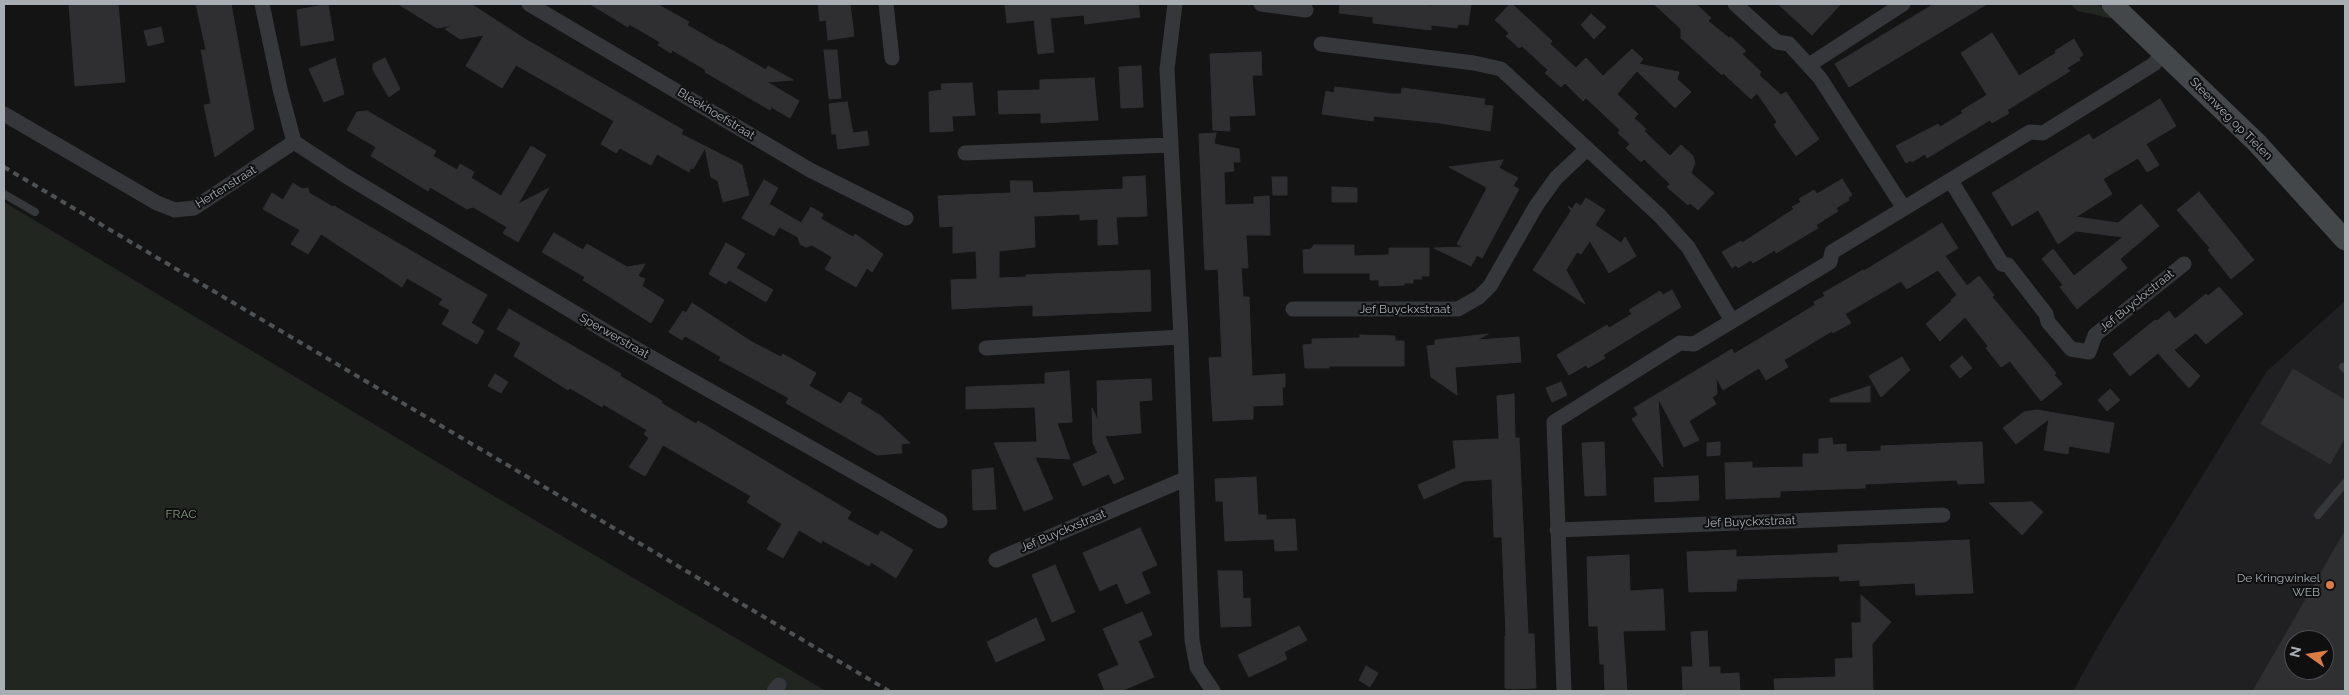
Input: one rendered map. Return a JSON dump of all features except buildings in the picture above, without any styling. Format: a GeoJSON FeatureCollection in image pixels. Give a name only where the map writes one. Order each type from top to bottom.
{"type":"FeatureCollection","features":[{"type":"Feature","properties":{"kind":"street"},"geometry":{"type":"LineString","coordinates":[[262,4],[280,89],[294,142]]}},
{"type":"Feature","properties":{"kind":"street","name":"Bleekhoefstraat"},"geometry":{"type":"LineString","coordinates":[[529,4],[810,170],[906,218]]}},
{"type":"Feature","properties":{"kind":"street"},"geometry":{"type":"LineString","coordinates":[[886,4],[892,58]]}},
{"type":"Feature","properties":{"kind":"street"},"geometry":{"type":"LineString","coordinates":[[1175,4],[1167,69],[1181,337],[1192,640],[1197,667],[1213,691]]}},
{"type":"Feature","properties":{"kind":"street"},"geometry":{"type":"LineString","coordinates":[[1261,4],[1306,10]]}},
{"type":"Feature","properties":{"kind":"street"},"geometry":{"type":"LineString","coordinates":[[1735,4],[1776,42],[1789,44],[1820,78],[1903,207]]}},
{"type":"Feature","properties":{"kind":"street"},"geometry":{"type":"LineString","coordinates":[[1809,65],[1903,4]]}},
{"type":"Feature","properties":{"kind":"street","name":"Steenweg op Tielen"},"geometry":{"type":"LineString","coordinates":[[2112,4],[2256,143],[2345,240]]}},
{"type":"Feature","properties":{"kind":"street"},"geometry":{"type":"LineString","coordinates":[[1321,44],[1474,63],[1500,70],[1660,216],[1688,247],[1732,321]]}},
{"type":"Feature","properties":{"kind":"street"},"geometry":{"type":"LineString","coordinates":[[1564,691],[1554,422],[1680,343],[1694,344],[1830,262],[1832,252],[1903,207],[2030,132],[2043,133],[2154,64],[2163,52]]}},
{"type":"Feature","properties":{"kind":"street","name":"Hertenstraat"},"geometry":{"type":"LineString","coordinates":[[4,114],[157,203],[174,210],[194,208],[294,142]]}},
{"type":"Feature","properties":{"kind":"street","name":"Sperwerstraat"},"geometry":{"type":"LineString","coordinates":[[294,142],[354,181],[610,334],[940,521]]}},
{"type":"Feature","properties":{"kind":"street"},"geometry":{"type":"LineString","coordinates":[[965,153],[1170,145]]}},
{"type":"Feature","properties":{"kind":"street","name":"Jef Buyckxstraat"},"geometry":{"type":"LineString","coordinates":[[1293,310],[1458,309],[1479,297],[1490,286],[1536,206],[1556,178],[1587,149]]}},
{"type":"Feature","properties":{"kind":"street","name":"Jef Buyckxstraat"},"geometry":{"type":"LineString","coordinates":[[1951,180],[2002,264],[2008,265],[2046,314],[2048,322],[2071,349],[2090,352],[2095,335],[2184,264]]}},
{"type":"Feature","properties":{"kind":"street"},"geometry":{"type":"LineString","coordinates":[[986,348],[1181,337]]}},
{"type":"Feature","properties":{"kind":"street","name":"Jef Buyckxstraat"},"geometry":{"type":"LineString","coordinates":[[996,560],[1185,479]]}},
{"type":"Feature","properties":{"kind":"street","name":"Jef Buyckxstraat"},"geometry":{"type":"LineString","coordinates":[[1557,530],[1943,515]]}},
{"type":"Feature","properties":{"kind":"lane"},"geometry":{"type":"LineString","coordinates":[[4,194],[35,212]]}},
{"type":"Feature","properties":{"kind":"lane"},"geometry":{"type":"LineString","coordinates":[[2318,515],[2345,483]]}},
{"type":"Feature","properties":{"kind":"shaded area"},"geometry":{"type":"Polygon","coordinates":[[[2345,301],[2345,691],[2073,691],[2106,632],[2267,371],[2345,301]]]}},
{"type":"Feature","properties":{"kind":"green space"},"geometry":{"type":"Polygon","coordinates":[[[2070,4],[2098,4],[2114,19],[2078,11],[2070,4]]]}},
{"type":"Feature","properties":{"kind":"green space","name":"FRAC"},"geometry":{"type":"Polygon","coordinates":[[[4,202],[487,492],[826,691],[4,691],[4,202]]]}},
{"type":"Feature","properties":{"kind":"railway"},"geometry":{"type":"LineString","coordinates":[[4,167],[889,691]]}},
{"type":"Feature","properties":{"kind":"place","name":"De Kringwinkel WEB"},"geometry":{"type":"Point","coordinates":[2330,585]}}]}
